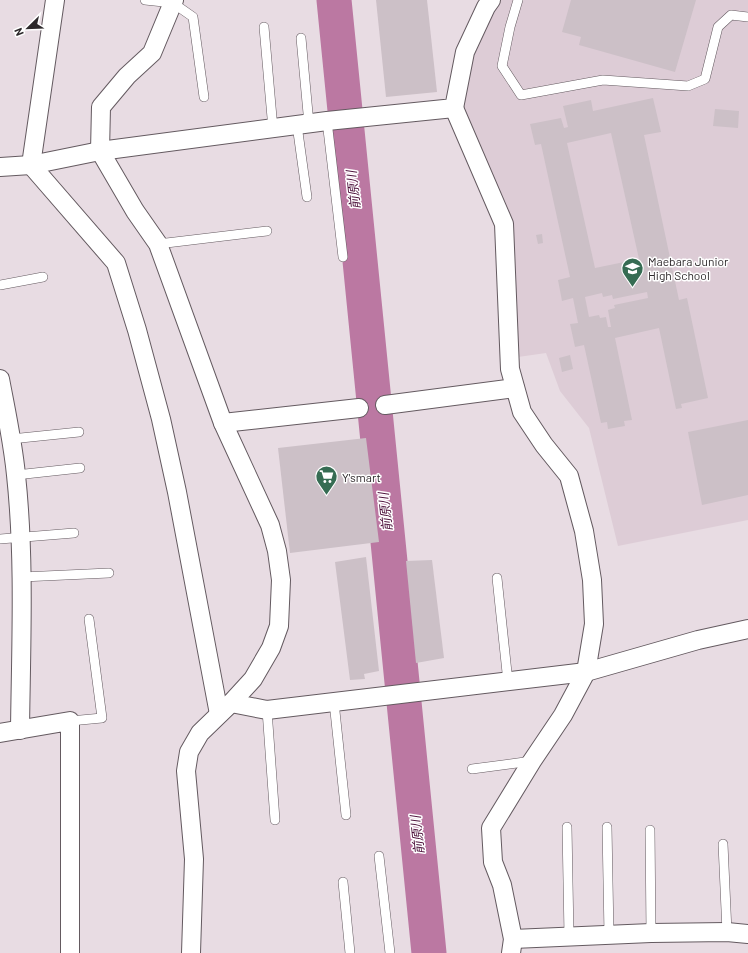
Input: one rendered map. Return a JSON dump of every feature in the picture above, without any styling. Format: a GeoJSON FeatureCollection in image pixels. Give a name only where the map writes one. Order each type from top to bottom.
{"type":"FeatureCollection","features":[{"type":"Feature","properties":{"kind":"street"},"geometry":{"type":"LineString","coordinates":[[55,0],[31,165],[116,264],[137,330],[161,418],[225,709]]}},
{"type":"Feature","properties":{"kind":"street"},"geometry":{"type":"LineString","coordinates":[[491,0],[486,6],[465,52],[454,108],[504,224],[510,369],[522,412],[544,445],[569,476],[584,532],[592,580],[594,624],[586,672],[563,715],[532,761],[491,828],[493,862],[502,885],[512,946],[569,936],[727,932],[748,934]]}},
{"type":"Feature","properties":{"kind":"street"},"geometry":{"type":"LineString","coordinates":[[173,1],[152,53],[127,76],[101,107],[100,150],[135,211],[158,244],[223,423],[270,525],[277,551],[281,580],[279,626],[271,648],[253,679],[200,733],[189,752],[186,771],[194,859],[191,953]]}},
{"type":"Feature","properties":{"kind":"street"},"geometry":{"type":"LineString","coordinates":[[0,167],[31,165],[100,150],[324,122],[454,108]]}},
{"type":"Feature","properties":{"kind":"street"},"geometry":{"type":"LineString","coordinates":[[0,379],[2,400],[11,440],[16,474],[20,538],[22,577],[20,730]]}},
{"type":"Feature","properties":{"kind":"street"},"geometry":{"type":"LineString","coordinates":[[385,405],[515,388]]}},
{"type":"Feature","properties":{"kind":"street"},"geometry":{"type":"LineString","coordinates":[[223,423],[359,408]]}},
{"type":"Feature","properties":{"kind":"street"},"geometry":{"type":"LineString","coordinates":[[225,709],[267,710],[586,672],[698,640],[748,629]]}},
{"type":"Feature","properties":{"kind":"street"},"geometry":{"type":"LineString","coordinates":[[0,734],[70,721],[70,953]]}},
{"type":"Feature","properties":{"kind":"lane"},"geometry":{"type":"LineString","coordinates":[[145,0],[173,1],[193,17],[204,97]]}},
{"type":"Feature","properties":{"kind":"lane"},"geometry":{"type":"LineString","coordinates":[[518,0],[510,27],[502,66],[521,95],[603,80],[688,86],[705,79],[718,27],[731,15],[748,17]]}},
{"type":"Feature","properties":{"kind":"lane"},"geometry":{"type":"LineString","coordinates":[[264,27],[273,129]]}},
{"type":"Feature","properties":{"kind":"lane"},"geometry":{"type":"LineString","coordinates":[[301,38],[324,122],[343,258]]}},
{"type":"Feature","properties":{"kind":"lane"},"geometry":{"type":"LineString","coordinates":[[306,197],[324,122]]}},
{"type":"Feature","properties":{"kind":"lane"},"geometry":{"type":"LineString","coordinates":[[158,244],[266,230]]}},
{"type":"Feature","properties":{"kind":"lane"},"geometry":{"type":"LineString","coordinates":[[0,284],[43,277]]}},
{"type":"Feature","properties":{"kind":"lane"},"geometry":{"type":"LineString","coordinates":[[11,440],[79,432]]}},
{"type":"Feature","properties":{"kind":"lane"},"geometry":{"type":"LineString","coordinates":[[16,474],[80,468]]}},
{"type":"Feature","properties":{"kind":"lane"},"geometry":{"type":"LineString","coordinates":[[0,539],[74,533]]}},
{"type":"Feature","properties":{"kind":"lane"},"geometry":{"type":"LineString","coordinates":[[22,577],[109,573]]}},
{"type":"Feature","properties":{"kind":"lane"},"geometry":{"type":"LineString","coordinates":[[497,578],[508,682]]}},
{"type":"Feature","properties":{"kind":"lane"},"geometry":{"type":"LineString","coordinates":[[70,721],[102,718],[89,619]]}},
{"type":"Feature","properties":{"kind":"lane"},"geometry":{"type":"LineString","coordinates":[[334,702],[346,815]]}},
{"type":"Feature","properties":{"kind":"lane"},"geometry":{"type":"LineString","coordinates":[[267,710],[275,820]]}},
{"type":"Feature","properties":{"kind":"lane"},"geometry":{"type":"LineString","coordinates":[[472,769],[532,761]]}},
{"type":"Feature","properties":{"kind":"lane"},"geometry":{"type":"LineString","coordinates":[[567,827],[569,936]]}},
{"type":"Feature","properties":{"kind":"lane"},"geometry":{"type":"LineString","coordinates":[[607,827],[609,935]]}},
{"type":"Feature","properties":{"kind":"lane"},"geometry":{"type":"LineString","coordinates":[[650,830],[651,933]]}},
{"type":"Feature","properties":{"kind":"lane"},"geometry":{"type":"LineString","coordinates":[[723,844],[727,932]]}},
{"type":"Feature","properties":{"kind":"lane"},"geometry":{"type":"LineString","coordinates":[[379,856],[390,953]]}},
{"type":"Feature","properties":{"kind":"lane"},"geometry":{"type":"LineString","coordinates":[[344,882],[350,953]]}},
{"type":"Feature","properties":{"kind":"shaded area","name":"Maebara Junior High School"},"geometry":{"type":"Polygon","coordinates":[[[501,0],[748,0],[748,520],[618,546],[589,428],[560,391],[546,353],[518,357],[512,224],[461,107],[469,57],[483,27],[501,0]]]}},
{"type":"Feature","properties":{"kind":"building"},"geometry":{"type":"Polygon","coordinates":[[[376,0],[427,0],[437,92],[386,97],[376,0]]]}},
{"type":"Feature","properties":{"kind":"building"},"geometry":{"type":"Polygon","coordinates":[[[571,0],[696,0],[675,72],[579,45],[581,37],[562,32],[571,0]]]}},
{"type":"Feature","properties":{"kind":"building"},"geometry":{"type":"Polygon","coordinates":[[[653,98],[661,132],[644,135],[679,300],[687,298],[708,398],[681,404],[682,408],[676,409],[659,328],[615,338],[632,420],[624,421],[625,426],[608,429],[607,422],[601,423],[584,345],[575,347],[570,324],[578,323],[573,298],[562,301],[558,280],[570,277],[541,144],[535,145],[530,124],[561,118],[564,128],[568,127],[563,106],[591,100],[593,111],[653,98]],[[611,133],[567,143],[595,268],[639,259],[611,133]],[[647,292],[613,299],[612,295],[603,297],[602,293],[585,297],[589,317],[599,315],[600,318],[606,317],[608,327],[611,327],[608,310],[615,308],[614,305],[648,298],[647,292]]]}},
{"type":"Feature","properties":{"kind":"building"},"geometry":{"type":"Polygon","coordinates":[[[715,109],[739,111],[738,128],[713,126],[715,109]]]}},
{"type":"Feature","properties":{"kind":"building"},"geometry":{"type":"Polygon","coordinates":[[[542,234],[543,243],[538,244],[536,235],[542,234]]]}},
{"type":"Feature","properties":{"kind":"building"},"geometry":{"type":"Polygon","coordinates":[[[570,355],[573,369],[562,372],[559,358],[570,355]]]}},
{"type":"Feature","properties":{"kind":"building"},"geometry":{"type":"Polygon","coordinates":[[[748,420],[748,495],[702,505],[688,432],[748,420]]]}},
{"type":"Feature","properties":{"kind":"building"},"geometry":{"type":"Polygon","coordinates":[[[366,438],[379,542],[290,553],[278,448],[366,438]]]}},
{"type":"Feature","properties":{"kind":"building"},"geometry":{"type":"Polygon","coordinates":[[[366,557],[379,671],[364,674],[365,679],[350,680],[335,562],[366,557]]]}},
{"type":"Feature","properties":{"kind":"building"},"geometry":{"type":"Polygon","coordinates":[[[432,560],[444,658],[416,663],[406,561],[432,560]]]}},
{"type":"Feature","properties":{"kind":"waterway","name":"前原川"},"geometry":{"type":"LineString","coordinates":[[334,0],[429,953]]}},
{"type":"Feature","properties":{"kind":"place","name":"Maebara Junior High School"},"geometry":{"type":"Point","coordinates":[632,288]}},
{"type":"Feature","properties":{"kind":"place","name":"Y'smart"},"geometry":{"type":"Point","coordinates":[327,496]}}]}
